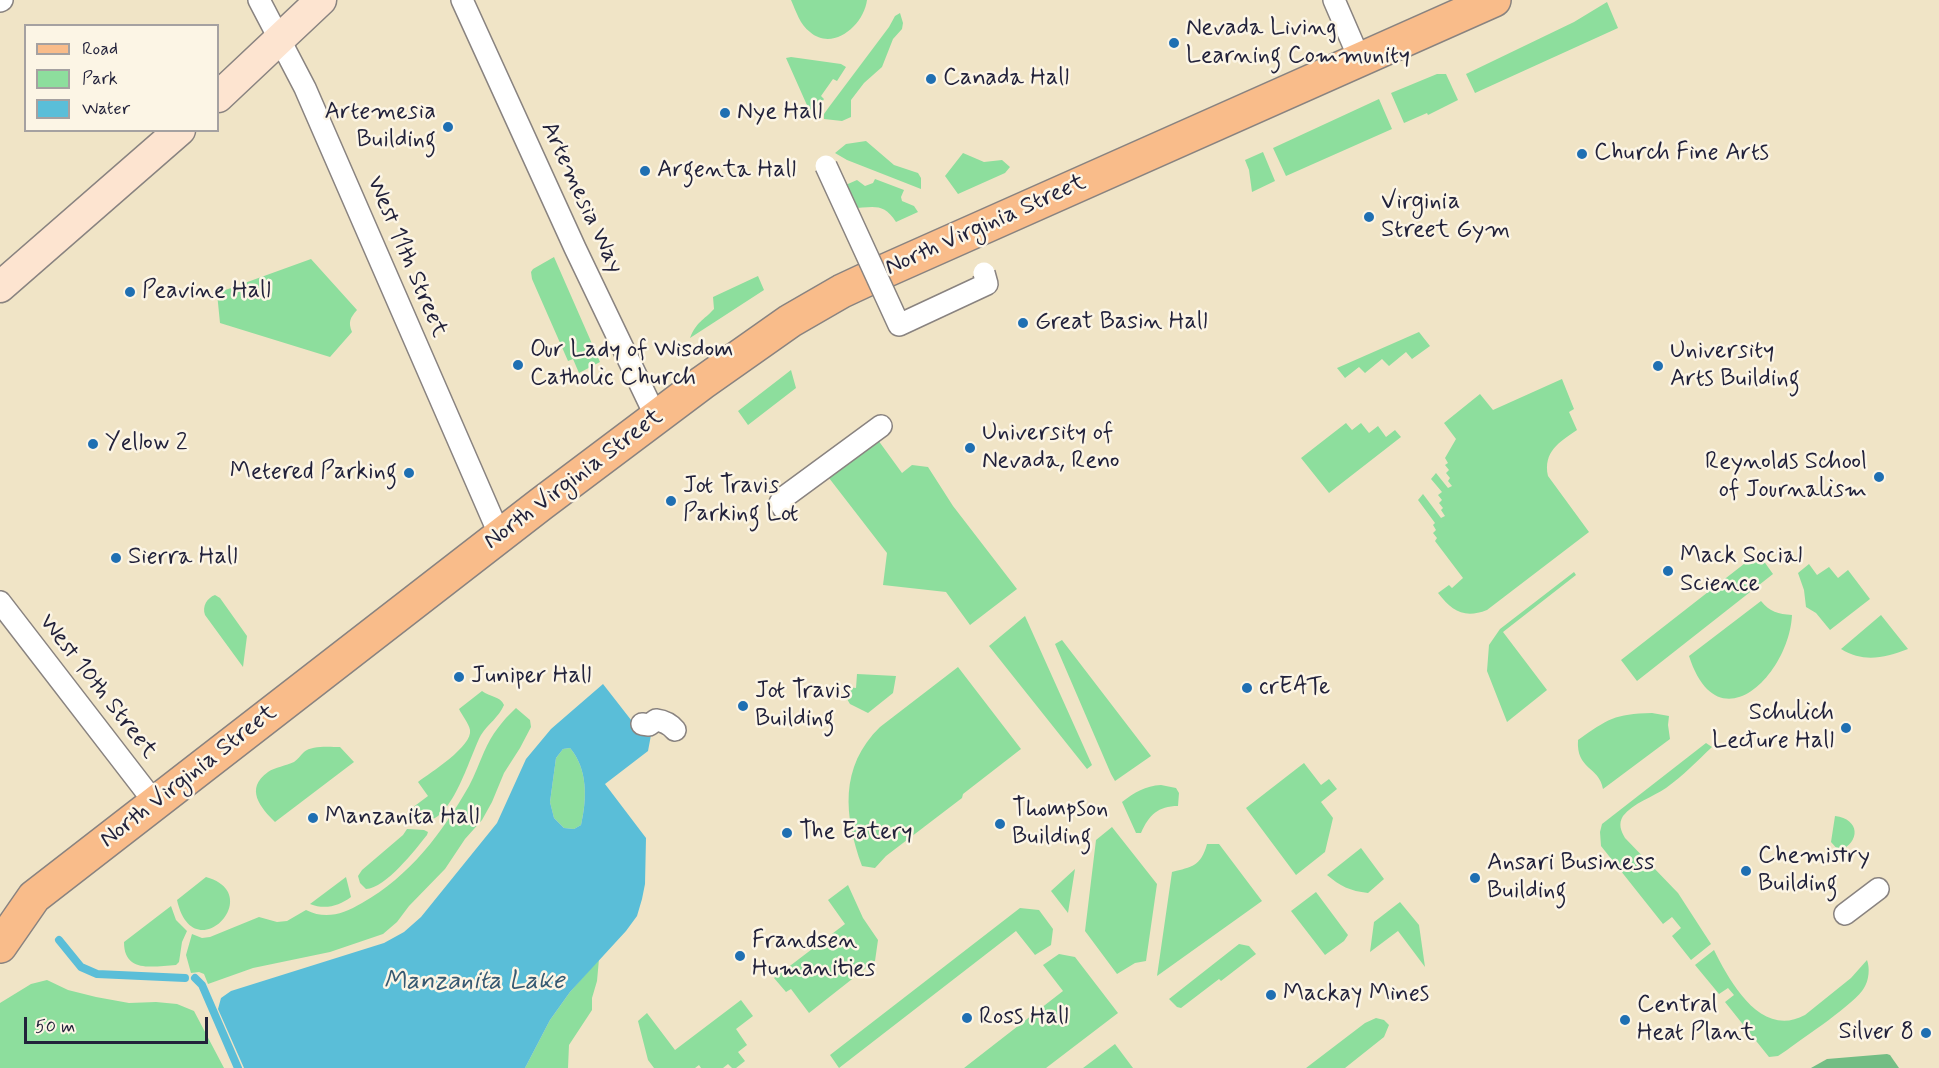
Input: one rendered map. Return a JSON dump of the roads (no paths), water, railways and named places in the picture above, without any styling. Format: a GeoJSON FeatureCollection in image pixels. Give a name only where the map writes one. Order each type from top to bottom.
{"type":"FeatureCollection","features":[{"type":"Feature","properties":{"kind":"main road"},"geometry":{"type":"LineString","coordinates":[[219,96],[321,0]]}},
{"type":"Feature","properties":{"kind":"main road","name":"North Virginia Street"},"geometry":{"type":"LineString","coordinates":[[0,946],[34,897],[656,417],[790,321],[842,291],[886,270],[1494,0]]}},
{"type":"Feature","properties":{"kind":"main road"},"geometry":{"type":"LineString","coordinates":[[0,287],[178,132]]}},
{"type":"Feature","properties":{"kind":"main road","name":"North Virginia Street"},"geometry":{"type":"LineString","coordinates":[[0,906],[34,897]]}},
{"type":"Feature","properties":{"kind":"street","name":"West 11th Street"},"geometry":{"type":"LineString","coordinates":[[259,0],[310,99],[500,536]]}},
{"type":"Feature","properties":{"kind":"street","name":"Artemesia Way"},"geometry":{"type":"LineString","coordinates":[[462,0],[575,248],[656,417]]}},
{"type":"Feature","properties":{"kind":"street"},"geometry":{"type":"LineString","coordinates":[[1334,0],[1360,60]]}},
{"type":"Feature","properties":{"kind":"street"},"geometry":{"type":"LineString","coordinates":[[826,166],[899,325],[987,284],[984,273]]}},
{"type":"Feature","properties":{"kind":"street"},"geometry":{"type":"LineString","coordinates":[[784,509],[780,503],[783,498],[880,426]]}},
{"type":"Feature","properties":{"kind":"street","name":"West 10th Street"},"geometry":{"type":"LineString","coordinates":[[0,602],[154,803]]}},
{"type":"Feature","properties":{"kind":"street"},"geometry":{"type":"LineString","coordinates":[[642,724],[649,725],[656,720],[662,721],[675,730]]}},
{"type":"Feature","properties":{"kind":"street"},"geometry":{"type":"LineString","coordinates":[[1845,914],[1878,889]]}},
{"type":"Feature","properties":{"kind":"water","name":"Manzanita Lake"},"geometry":{"type":"Polygon","coordinates":[[[603,684],[642,734],[651,735],[648,751],[605,784],[646,838],[645,884],[637,916],[570,992],[550,1020],[525,1068],[244,1068],[218,1009],[221,998],[231,991],[384,943],[404,932],[421,917],[497,823],[526,759],[551,729],[603,684]],[[570,748],[563,749],[556,758],[550,802],[554,818],[564,828],[574,829],[581,825],[585,795],[583,775],[576,756],[570,748]]]}},
{"type":"Feature","properties":{"kind":"waterway"},"geometry":{"type":"LineString","coordinates":[[59,940],[81,967],[97,974],[185,978]]}},
{"type":"Feature","properties":{"kind":"waterway"},"geometry":{"type":"LineString","coordinates":[[195,978],[202,985],[238,1068]]}},
{"type":"Feature","properties":{"kind":"place","name":"Nevada Living Learning Community"},"geometry":{"type":"Point","coordinates":[1174,43]}},
{"type":"Feature","properties":{"kind":"place","name":"Canada Hall"},"geometry":{"type":"Point","coordinates":[931,79]}},
{"type":"Feature","properties":{"kind":"place","name":"Nye Hall"},"geometry":{"type":"Point","coordinates":[725,113]}},
{"type":"Feature","properties":{"kind":"place","name":"Artemesia Building"},"geometry":{"type":"Point","coordinates":[448,127]}},
{"type":"Feature","properties":{"kind":"place","name":"Church Fine Arts"},"geometry":{"type":"Point","coordinates":[1582,154]}},
{"type":"Feature","properties":{"kind":"place","name":"Argenta Hall"},"geometry":{"type":"Point","coordinates":[645,171]}},
{"type":"Feature","properties":{"kind":"place","name":"Virginia Street Gym"},"geometry":{"type":"Point","coordinates":[1369,217]}},
{"type":"Feature","properties":{"kind":"place","name":"Peavine Hall"},"geometry":{"type":"Point","coordinates":[130,292]}},
{"type":"Feature","properties":{"kind":"place","name":"Great Basin Hall"},"geometry":{"type":"Point","coordinates":[1023,323]}},
{"type":"Feature","properties":{"kind":"place","name":"Our Lady of Wisdom Catholic Church"},"geometry":{"type":"Point","coordinates":[518,365]}},
{"type":"Feature","properties":{"kind":"place","name":"University Arts Building"},"geometry":{"type":"Point","coordinates":[1658,366]}},
{"type":"Feature","properties":{"kind":"place","name":"Yellow 2"},"geometry":{"type":"Point","coordinates":[93,444]}},
{"type":"Feature","properties":{"kind":"place","name":"University of Nevada, Reno"},"geometry":{"type":"Point","coordinates":[970,448]}},
{"type":"Feature","properties":{"kind":"place","name":"Metered Parking"},"geometry":{"type":"Point","coordinates":[409,473]}},
{"type":"Feature","properties":{"kind":"place","name":"Reynolds School of Journalism"},"geometry":{"type":"Point","coordinates":[1879,477]}},
{"type":"Feature","properties":{"kind":"place","name":"Jot Travis Parking Lot"},"geometry":{"type":"Point","coordinates":[671,501]}},
{"type":"Feature","properties":{"kind":"place","name":"Sierra Hall"},"geometry":{"type":"Point","coordinates":[116,558]}},
{"type":"Feature","properties":{"kind":"place","name":"Mack Social Science"},"geometry":{"type":"Point","coordinates":[1668,571]}},
{"type":"Feature","properties":{"kind":"place","name":"Juniper Hall"},"geometry":{"type":"Point","coordinates":[459,677]}},
{"type":"Feature","properties":{"kind":"place","name":"crEATe"},"geometry":{"type":"Point","coordinates":[1247,688]}},
{"type":"Feature","properties":{"kind":"place","name":"Jot Travis Building"},"geometry":{"type":"Point","coordinates":[743,706]}},
{"type":"Feature","properties":{"kind":"place","name":"Schulich Lecture Hall"},"geometry":{"type":"Point","coordinates":[1846,728]}},
{"type":"Feature","properties":{"kind":"place","name":"Manzanita Hall"},"geometry":{"type":"Point","coordinates":[313,818]}},
{"type":"Feature","properties":{"kind":"place","name":"Thompson Building"},"geometry":{"type":"Point","coordinates":[1000,824]}},
{"type":"Feature","properties":{"kind":"place","name":"The Eatery"},"geometry":{"type":"Point","coordinates":[787,833]}},
{"type":"Feature","properties":{"kind":"place","name":"Chemistry Building"},"geometry":{"type":"Point","coordinates":[1746,871]}},
{"type":"Feature","properties":{"kind":"place","name":"Ansari Business Building"},"geometry":{"type":"Point","coordinates":[1475,878]}},
{"type":"Feature","properties":{"kind":"place","name":"Frandsen Humanities"},"geometry":{"type":"Point","coordinates":[740,956]}},
{"type":"Feature","properties":{"kind":"place","name":"Mackay Mines"},"geometry":{"type":"Point","coordinates":[1271,995]}},
{"type":"Feature","properties":{"kind":"place","name":"Ross Hall"},"geometry":{"type":"Point","coordinates":[967,1018]}},
{"type":"Feature","properties":{"kind":"place","name":"Central Heat Plant"},"geometry":{"type":"Point","coordinates":[1625,1020]}},
{"type":"Feature","properties":{"kind":"place","name":"Silver 8"},"geometry":{"type":"Point","coordinates":[1926,1033]}}]}
